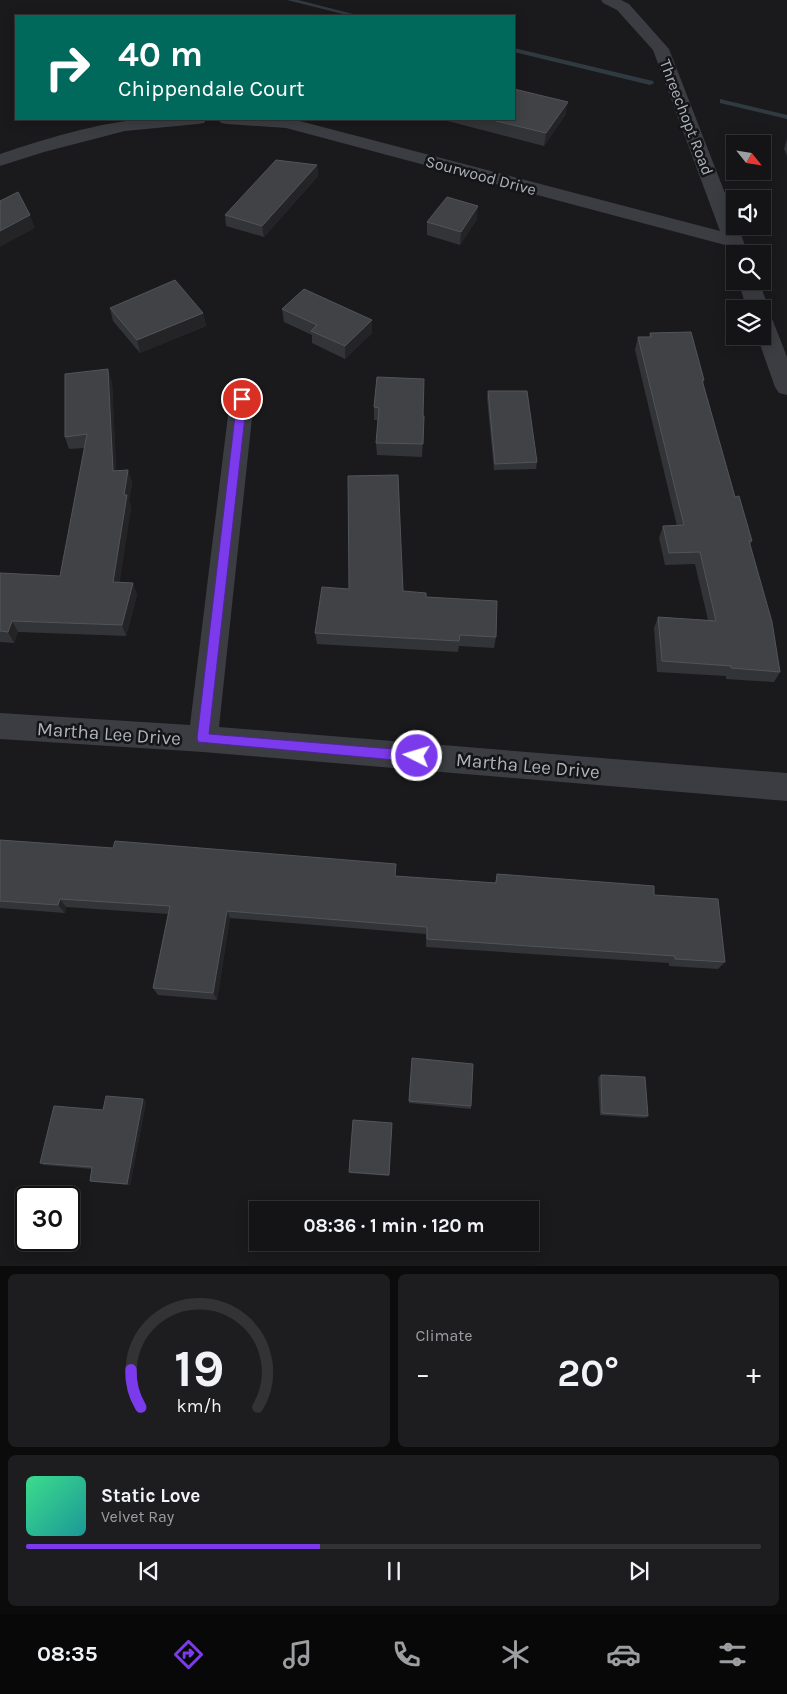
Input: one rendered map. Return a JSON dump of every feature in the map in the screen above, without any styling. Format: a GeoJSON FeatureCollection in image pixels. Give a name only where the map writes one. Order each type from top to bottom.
{"type":"FeatureCollection","features":[{"type":"Feature","properties":{"kind":"street","name":"Threechopt Road"},"geometry":{"type":"LineString","coordinates":[[609,0],[623,7],[661,49],[734,245]]}},
{"type":"Feature","properties":{"kind":"street"},"geometry":{"type":"LineString","coordinates":[[0,160],[37,148],[125,126],[188,120]]}},
{"type":"Feature","properties":{"kind":"street","name":"Sourwood Drive"},"geometry":{"type":"LineString","coordinates":[[242,120],[287,123],[726,245]]}},
{"type":"Feature","properties":{"kind":"street"},"geometry":{"type":"LineString","coordinates":[[771,345],[787,388]]}},
{"type":"Feature","properties":{"kind":"street"},"geometry":{"type":"LineString","coordinates":[[203,738],[242,399]]}},
{"type":"Feature","properties":{"kind":"street","name":"Martha Lee Drive"},"geometry":{"type":"LineString","coordinates":[[0,726],[203,738],[787,786]]}},
{"type":"Feature","properties":{"kind":"building"},"geometry":{"type":"Polygon","coordinates":[[[515,89],[568,102],[546,133],[492,120],[515,120],[515,89]]]}},
{"type":"Feature","properties":{"kind":"building"},"geometry":{"type":"Polygon","coordinates":[[[276,160],[317,165],[262,226],[225,215],[276,160]]]}},
{"type":"Feature","properties":{"kind":"building"},"geometry":{"type":"Polygon","coordinates":[[[18,192],[30,215],[0,231],[0,201],[18,192]]]}},
{"type":"Feature","properties":{"kind":"building"},"geometry":{"type":"Polygon","coordinates":[[[447,197],[478,206],[461,232],[427,222],[447,197]]]}},
{"type":"Feature","properties":{"kind":"building"},"geometry":{"type":"Polygon","coordinates":[[[175,280],[203,313],[137,340],[110,308],[175,280]]]}},
{"type":"Feature","properties":{"kind":"building"},"geometry":{"type":"Polygon","coordinates":[[[304,289],[372,320],[345,346],[311,331],[317,325],[282,309],[304,289]]]}},
{"type":"Feature","properties":{"kind":"building"},"geometry":{"type":"Polygon","coordinates":[[[691,332],[704,380],[702,380],[735,497],[739,496],[752,541],[749,541],[772,622],[780,672],[662,661],[658,617],[716,621],[700,552],[669,553],[663,526],[684,525],[638,337],[651,337],[650,333],[691,332]]]}},
{"type":"Feature","properties":{"kind":"building"},"geometry":{"type":"Polygon","coordinates":[[[108,369],[113,471],[128,470],[124,495],[127,495],[113,582],[133,583],[122,625],[12,621],[8,632],[0,631],[0,573],[60,576],[87,434],[65,437],[65,374],[108,369]]]}},
{"type":"Feature","properties":{"kind":"building"},"geometry":{"type":"Polygon","coordinates":[[[377,377],[424,379],[423,444],[376,443],[379,408],[374,407],[377,377]]]}},
{"type":"Feature","properties":{"kind":"building"},"geometry":{"type":"Polygon","coordinates":[[[488,391],[527,391],[537,462],[495,464],[488,391]]]}},
{"type":"Feature","properties":{"kind":"building"},"geometry":{"type":"Polygon","coordinates":[[[398,475],[403,591],[426,593],[426,597],[497,601],[496,637],[460,635],[459,641],[315,633],[322,587],[349,589],[348,476],[398,475]]]}},
{"type":"Feature","properties":{"kind":"building"},"geometry":{"type":"Polygon","coordinates":[[[0,840],[113,848],[115,841],[396,864],[395,876],[496,883],[497,874],[654,886],[654,895],[718,899],[725,962],[675,959],[675,956],[427,939],[427,927],[227,911],[213,993],[153,988],[170,906],[60,899],[58,905],[0,901],[0,840]]]}},
{"type":"Feature","properties":{"kind":"building"},"geometry":{"type":"Polygon","coordinates":[[[412,1058],[473,1064],[471,1106],[409,1101],[412,1058]]]}},
{"type":"Feature","properties":{"kind":"building"},"geometry":{"type":"Polygon","coordinates":[[[601,1075],[645,1077],[648,1116],[602,1113],[601,1075]]]}},
{"type":"Feature","properties":{"kind":"building"},"geometry":{"type":"Polygon","coordinates":[[[106,1096],[143,1099],[127,1184],[90,1181],[92,1167],[40,1163],[54,1106],[103,1110],[106,1096]]]}},
{"type":"Feature","properties":{"kind":"building"},"geometry":{"type":"Polygon","coordinates":[[[353,1120],[392,1123],[389,1175],[349,1172],[353,1120]]]}},
{"type":"Feature","properties":{"kind":"waterway"},"geometry":{"type":"LineString","coordinates":[[290,0],[354,15]]}},
{"type":"Feature","properties":{"kind":"waterway"},"geometry":{"type":"LineString","coordinates":[[515,50],[650,83]]}},
{"type":"Feature","properties":{"kind":"waterway"},"geometry":{"type":"LineString","coordinates":[[723,101],[787,117]]}},
{"type":"Feature","properties":{"kind":"route"},"geometry":{"type":"LineString","coordinates":[[242,399],[203,738],[417,756]]}}]}
